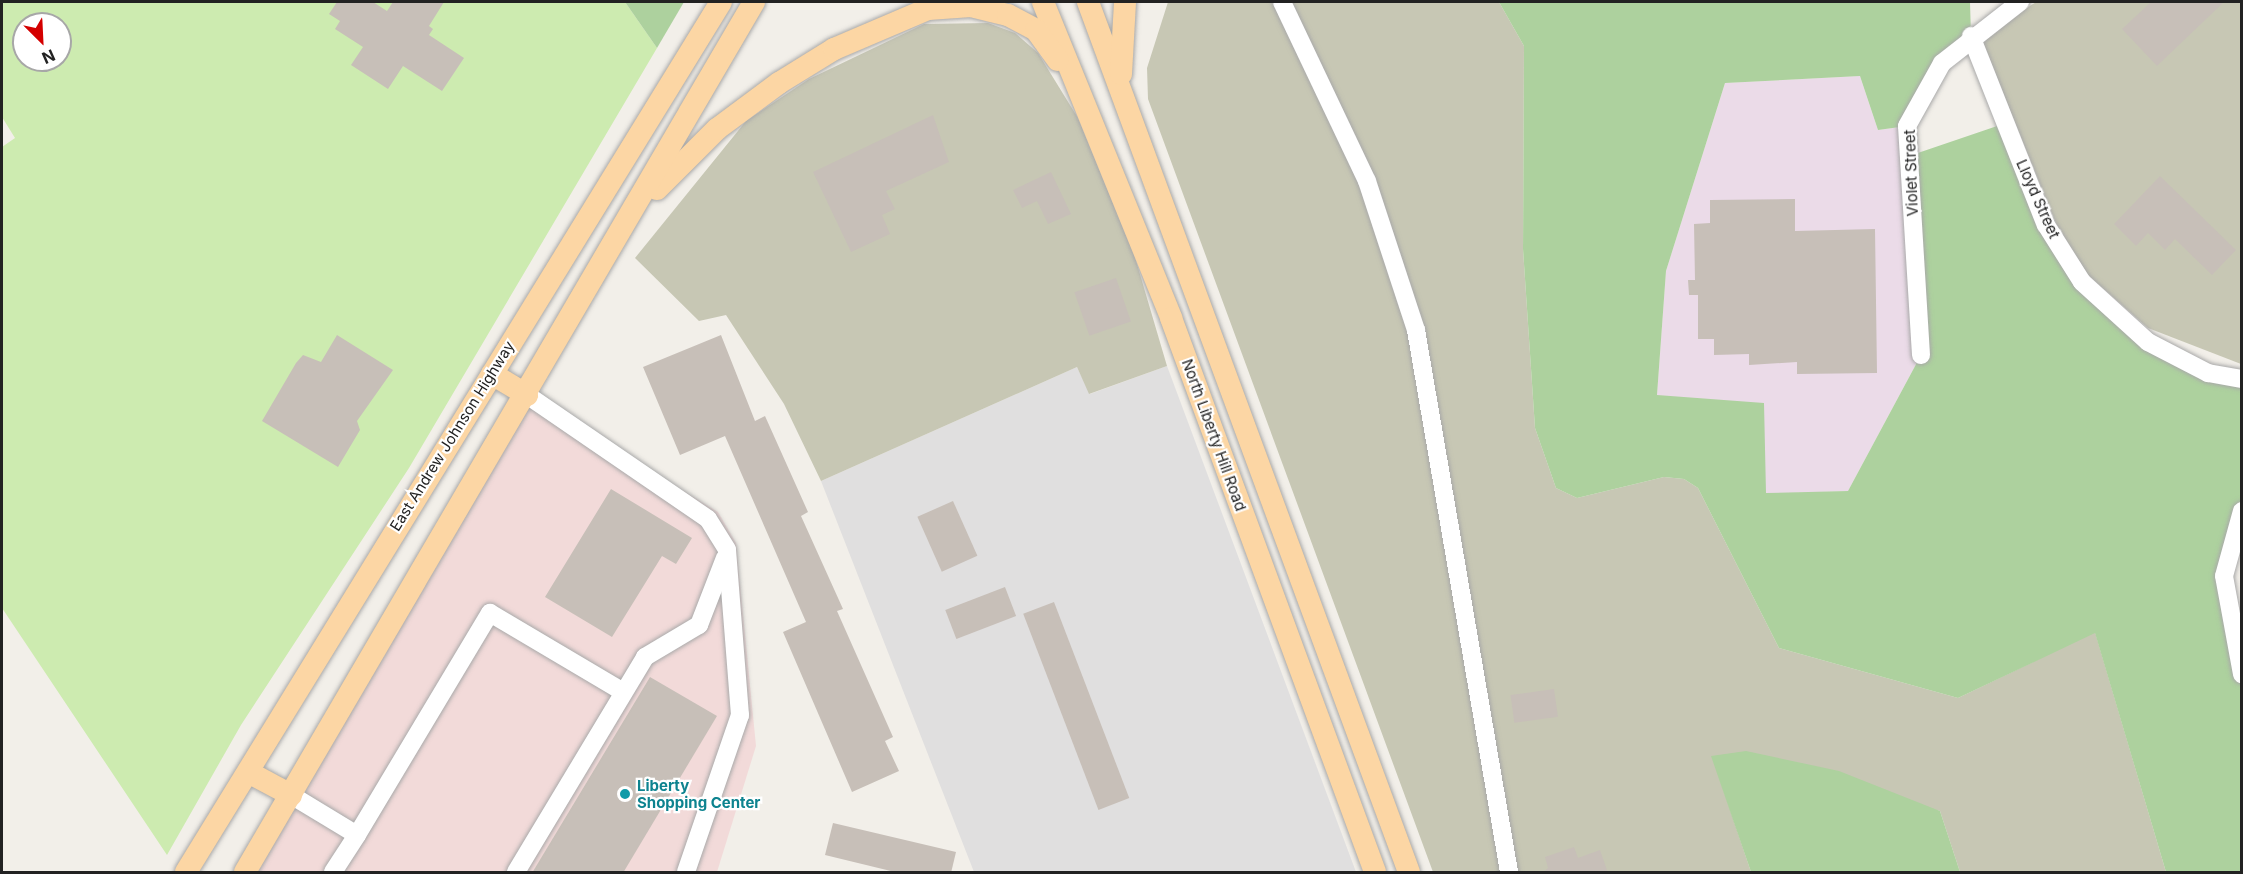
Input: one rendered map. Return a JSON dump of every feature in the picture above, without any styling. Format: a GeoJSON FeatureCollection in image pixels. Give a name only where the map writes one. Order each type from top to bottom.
{"type":"FeatureCollection","features":[{"type":"Feature","properties":{"kind":"main road","name":"East Andrew Johnson Highway"},"geometry":{"type":"LineString","coordinates":[[186,873],[721,2]]}},
{"type":"Feature","properties":{"kind":"main road"},"geometry":{"type":"LineString","coordinates":[[245,873],[754,2]]}},
{"type":"Feature","properties":{"kind":"main road"},"geometry":{"type":"LineString","coordinates":[[621,231],[717,129],[834,49],[921,9],[944,2]]}},
{"type":"Feature","properties":{"kind":"main road","name":"North Liberty Hill Road"},"geometry":{"type":"LineString","coordinates":[[1043,2],[1171,318],[1375,873]]}},
{"type":"Feature","properties":{"kind":"main road","name":"North Liberty Hill Road"},"geometry":{"type":"LineString","coordinates":[[1088,2],[1123,90],[1409,873]]}},
{"type":"Feature","properties":{"kind":"main road"},"geometry":{"type":"LineString","coordinates":[[1123,90],[1125,2]]}},
{"type":"Feature","properties":{"kind":"main road"},"geometry":{"type":"LineString","coordinates":[[921,9],[971,6],[1022,21],[1051,49],[1081,92]]}},
{"type":"Feature","properties":{"kind":"main road"},"geometry":{"type":"LineString","coordinates":[[492,374],[526,395]]}},
{"type":"Feature","properties":{"kind":"main road"},"geometry":{"type":"LineString","coordinates":[[248,772],[291,795]]}},
{"type":"Feature","properties":{"kind":"street"},"geometry":{"type":"LineString","coordinates":[[1282,2],[1367,181],[1416,330],[1509,873]]}},
{"type":"Feature","properties":{"kind":"street","name":"Violet Street"},"geometry":{"type":"LineString","coordinates":[[1921,355],[1907,126],[1942,63],[1971,36],[2020,2]]}},
{"type":"Feature","properties":{"kind":"street","name":"Lloyd Street"},"geometry":{"type":"LineString","coordinates":[[1971,36],[2046,225],[2082,282],[2148,342],[2208,373],[2241,379]]}},
{"type":"Feature","properties":{"kind":"street"},"geometry":{"type":"LineString","coordinates":[[526,395],[708,519],[727,550],[740,715],[686,873]]}},
{"type":"Feature","properties":{"kind":"street"},"geometry":{"type":"LineString","coordinates":[[2241,511],[2224,576],[2241,674]]}},
{"type":"Feature","properties":{"kind":"street"},"geometry":{"type":"LineString","coordinates":[[516,873],[622,691],[645,657],[699,625],[727,550]]}},
{"type":"Feature","properties":{"kind":"street"},"geometry":{"type":"LineString","coordinates":[[333,873],[490,613],[622,691]]}},
{"type":"Feature","properties":{"kind":"street"},"geometry":{"type":"LineString","coordinates":[[291,795],[357,835]]}},
{"type":"Feature","properties":{"kind":"shaded area"},"geometry":{"type":"Polygon","coordinates":[[[1168,2],[1499,2],[1524,46],[1523,249],[1535,428],[1556,488],[1577,498],[1664,477],[1684,479],[1698,488],[1779,648],[1958,698],[2095,632],[2166,872],[1960,872],[1940,811],[1712,756],[1751,872],[1433,872],[1148,99],[1147,68],[1168,2]]]}},
{"type":"Feature","properties":{"kind":"shaded area"},"geometry":{"type":"Polygon","coordinates":[[[2036,2],[2241,2],[2241,364],[2148,328],[2088,275],[2056,223],[1981,39],[2036,2]]]}},
{"type":"Feature","properties":{"kind":"shaded area"},"geometry":{"type":"Polygon","coordinates":[[[988,23],[1015,33],[1038,53],[1078,118],[1134,254],[1167,366],[1089,394],[1077,367],[821,481],[784,404],[726,315],[699,321],[635,258],[746,121],[809,79],[924,24],[988,23]]]}},
{"type":"Feature","properties":{"kind":"shaded area"},"geometry":{"type":"Polygon","coordinates":[[[1860,76],[1878,130],[1907,126],[1921,355],[1848,491],[1766,494],[1657,395],[1666,271],[1725,83],[1860,76]]]}},
{"type":"Feature","properties":{"kind":"shaded area"},"geometry":{"type":"Polygon","coordinates":[[[1167,366],[1356,872],[974,872],[821,481],[1077,367],[1090,394],[1167,366]]]}},
{"type":"Feature","properties":{"kind":"shaded area","name":"Liberty Shopping Center"},"geometry":{"type":"Polygon","coordinates":[[[527,395],[718,512],[736,543],[756,746],[717,872],[245,872],[527,395]]]}},
{"type":"Feature","properties":{"kind":"green space"},"geometry":{"type":"Polygon","coordinates":[[[2,2],[625,2],[657,48],[409,468],[241,725],[167,855],[2,608],[2,147],[15,138],[2,117],[2,2]]]}},
{"type":"Feature","properties":{"kind":"green space"},"geometry":{"type":"Polygon","coordinates":[[[625,2],[684,2],[657,48],[625,2]]]}},
{"type":"Feature","properties":{"kind":"green space"},"geometry":{"type":"Polygon","coordinates":[[[1499,2],[1970,2],[1971,36],[1907,126],[1878,130],[1860,76],[1725,83],[1666,271],[1657,395],[1764,403],[1766,493],[1848,491],[1921,355],[1909,156],[2006,123],[2082,282],[2148,342],[2241,379],[2241,511],[2224,576],[2241,674],[2241,872],[2166,872],[2095,633],[1958,698],[1779,648],[1698,488],[1684,479],[1664,477],[1577,498],[1556,488],[1535,428],[1523,249],[1524,46],[1499,2]]]}},
{"type":"Feature","properties":{"kind":"green space"},"geometry":{"type":"Polygon","coordinates":[[[1746,751],[1839,771],[1940,811],[1960,872],[1751,872],[1711,756],[1746,751]]]}},
{"type":"Feature","properties":{"kind":"building"},"geometry":{"type":"Polygon","coordinates":[[[337,2],[373,2],[387,11],[393,2],[444,2],[429,26],[433,29],[429,35],[464,58],[442,91],[403,66],[388,89],[351,65],[363,47],[335,29],[340,21],[329,14],[337,2]]]}},
{"type":"Feature","properties":{"kind":"building"},"geometry":{"type":"Polygon","coordinates":[[[2151,2],[2224,2],[2157,66],[2122,29],[2151,2]]]}},
{"type":"Feature","properties":{"kind":"building"},"geometry":{"type":"Polygon","coordinates":[[[933,115],[949,162],[886,191],[895,209],[882,215],[890,234],[851,252],[813,172],[933,115]]]}},
{"type":"Feature","properties":{"kind":"building"},"geometry":{"type":"Polygon","coordinates":[[[1051,172],[1071,214],[1048,224],[1037,201],[1022,208],[1013,190],[1051,172]]]}},
{"type":"Feature","properties":{"kind":"building"},"geometry":{"type":"Polygon","coordinates":[[[2160,176],[2236,250],[2212,275],[2175,239],[2165,250],[2148,233],[2136,246],[2114,224],[2160,176]]]}},
{"type":"Feature","properties":{"kind":"building"},"geometry":{"type":"Polygon","coordinates":[[[1795,199],[1795,231],[1875,229],[1877,373],[1797,374],[1797,362],[1749,365],[1749,354],[1714,355],[1714,339],[1698,339],[1698,295],[1689,295],[1688,280],[1695,280],[1694,224],[1710,223],[1710,200],[1795,199]]]}},
{"type":"Feature","properties":{"kind":"building"},"geometry":{"type":"Polygon","coordinates":[[[1116,278],[1131,321],[1089,336],[1074,292],[1116,278]]]}},
{"type":"Feature","properties":{"kind":"building"},"geometry":{"type":"Polygon","coordinates":[[[337,335],[393,370],[357,421],[360,430],[338,467],[262,421],[296,363],[303,355],[321,362],[337,335]]]}},
{"type":"Feature","properties":{"kind":"building"},"geometry":{"type":"Polygon","coordinates":[[[721,335],[755,421],[765,416],[808,512],[801,516],[843,609],[837,611],[893,737],[885,741],[899,771],[852,792],[783,632],[806,622],[725,436],[680,455],[643,367],[721,335]]]}},
{"type":"Feature","properties":{"kind":"building"},"geometry":{"type":"Polygon","coordinates":[[[611,489],[692,538],[676,564],[662,556],[612,637],[545,597],[611,489]]]}},
{"type":"Feature","properties":{"kind":"building"},"geometry":{"type":"Polygon","coordinates":[[[953,501],[977,556],[942,572],[917,517],[953,501]]]}},
{"type":"Feature","properties":{"kind":"building"},"geometry":{"type":"Polygon","coordinates":[[[1005,587],[1016,616],[956,639],[945,610],[1005,587]]]}},
{"type":"Feature","properties":{"kind":"building"},"geometry":{"type":"Polygon","coordinates":[[[1054,602],[1129,798],[1098,810],[1023,614],[1054,602]]]}},
{"type":"Feature","properties":{"kind":"building","name":"Liberty Shopping Center"},"geometry":{"type":"Polygon","coordinates":[[[650,677],[717,716],[623,873],[532,873],[650,677]]]}},
{"type":"Feature","properties":{"kind":"building"},"geometry":{"type":"Polygon","coordinates":[[[1554,689],[1558,717],[1514,723],[1510,695],[1554,689]]]}},
{"type":"Feature","properties":{"kind":"building"},"geometry":{"type":"Polygon","coordinates":[[[833,823],[956,852],[951,873],[899,873],[825,855],[833,823]]]}},
{"type":"Feature","properties":{"kind":"building"},"geometry":{"type":"Polygon","coordinates":[[[1574,847],[1578,858],[1600,850],[1608,873],[1542,873],[1548,868],[1545,857],[1574,847]]]}},
{"type":"Feature","properties":{"kind":"place","name":"Liberty Shopping Center"},"geometry":{"type":"Point","coordinates":[625,794]}}]}
